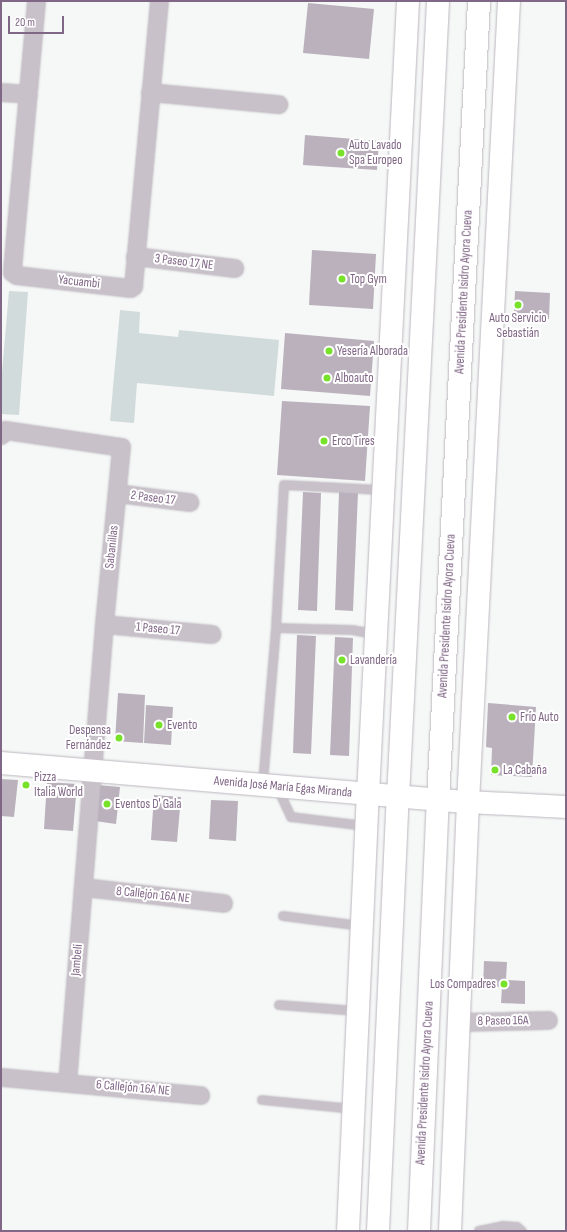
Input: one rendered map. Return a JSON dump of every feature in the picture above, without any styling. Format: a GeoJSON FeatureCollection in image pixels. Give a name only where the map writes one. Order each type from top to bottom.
{"type":"FeatureCollection","features":[{"type":"Feature","properties":{"kind":"main road"},"geometry":{"type":"LineString","coordinates":[[348,1231],[366,827],[408,1]]}},
{"type":"Feature","properties":{"kind":"main road"},"geometry":{"type":"LineString","coordinates":[[378,1231],[437,10],[420,1]]}},
{"type":"Feature","properties":{"kind":"main road","name":"Avenida Presidente Isidro Ayora Cueva"},"geometry":{"type":"LineString","coordinates":[[419,1231],[438,800],[479,1]]}},
{"type":"Feature","properties":{"kind":"main road"},"geometry":{"type":"LineString","coordinates":[[450,1231],[468,802],[509,1]]}},
{"type":"Feature","properties":{"kind":"main road","name":"Avenida José María Egas Miranda"},"geometry":{"type":"LineString","coordinates":[[1,763],[438,800],[566,807]]}},
{"type":"Feature","properties":{"kind":"street","name":"Yacuambi"},"geometry":{"type":"LineString","coordinates":[[36,1],[28,94],[6,258],[12,272],[16,275],[130,288],[133,286],[159,1]]}},
{"type":"Feature","properties":{"kind":"street"},"geometry":{"type":"LineString","coordinates":[[1,92],[28,94]]}},
{"type":"Feature","properties":{"kind":"street"},"geometry":{"type":"LineString","coordinates":[[150,92],[278,104]]}},
{"type":"Feature","properties":{"kind":"street","name":"3 Paseo 17 NE"},"geometry":{"type":"LineString","coordinates":[[135,256],[234,268]]}},
{"type":"Feature","properties":{"kind":"street","name":"Sabanillas"},"geometry":{"type":"LineString","coordinates":[[1,434],[5,430],[121,447],[104,624],[93,771]]}},
{"type":"Feature","properties":{"kind":"street","name":"2 Paseo 17"},"geometry":{"type":"LineString","coordinates":[[117,493],[189,502]]}},
{"type":"Feature","properties":{"kind":"street","name":"1 Paseo 17"},"geometry":{"type":"LineString","coordinates":[[104,624],[212,634]]}},
{"type":"Feature","properties":{"kind":"street","name":"Jambeli"},"geometry":{"type":"LineString","coordinates":[[67,1082],[93,771]]}},
{"type":"Feature","properties":{"kind":"street","name":"8 Callejón 16A NE"},"geometry":{"type":"LineString","coordinates":[[83,887],[223,903]]}},
{"type":"Feature","properties":{"kind":"street","name":"8 Paseo 16A"},"geometry":{"type":"LineString","coordinates":[[459,1022],[548,1020]]}},
{"type":"Feature","properties":{"kind":"street"},"geometry":{"type":"LineString","coordinates":[[1,1077],[67,1082]]}},
{"type":"Feature","properties":{"kind":"street","name":"6 Callejón 16A NE"},"geometry":{"type":"LineString","coordinates":[[67,1082],[200,1094]]}},
{"type":"Feature","properties":{"kind":"lane"},"geometry":{"type":"LineString","coordinates":[[366,827],[291,817],[269,786],[276,628],[284,486],[383,490]]}},
{"type":"Feature","properties":{"kind":"lane"},"geometry":{"type":"LineString","coordinates":[[276,628],[352,630],[376,634]]}},
{"type":"Feature","properties":{"kind":"lane"},"geometry":{"type":"LineString","coordinates":[[283,916],[362,926]]}},
{"type":"Feature","properties":{"kind":"lane"},"geometry":{"type":"LineString","coordinates":[[279,1005],[358,1011]]}},
{"type":"Feature","properties":{"kind":"lane"},"geometry":{"type":"LineString","coordinates":[[262,1100],[354,1109]]}},
{"type":"Feature","properties":{"kind":"lane"},"geometry":{"type":"LineString","coordinates":[[479,1231],[503,1226],[517,1227],[522,1231]]}},
{"type":"Feature","properties":{"kind":"shaded area"},"geometry":{"type":"Polygon","coordinates":[[[9,291],[28,292],[19,415],[1,414],[1,384],[9,291]]]}},
{"type":"Feature","properties":{"kind":"shaded area"},"geometry":{"type":"Polygon","coordinates":[[[120,310],[140,312],[139,333],[178,337],[179,330],[279,340],[274,396],[137,383],[134,423],[110,421],[120,310]]]}},
{"type":"Feature","properties":{"kind":"building"},"geometry":{"type":"Polygon","coordinates":[[[308,3],[374,9],[369,59],[303,53],[308,3]]]}},
{"type":"Feature","properties":{"kind":"building","name":"Auto Lavado Spa Europeo"},"geometry":{"type":"Polygon","coordinates":[[[305,135],[379,141],[377,170],[303,165],[305,135]]]}},
{"type":"Feature","properties":{"kind":"building","name":"Top Gym"},"geometry":{"type":"Polygon","coordinates":[[[312,250],[376,254],[373,309],[309,305],[312,250]]]}},
{"type":"Feature","properties":{"kind":"building"},"geometry":{"type":"Polygon","coordinates":[[[515,291],[550,293],[549,319],[514,317],[515,291]]]}},
{"type":"Feature","properties":{"kind":"building"},"geometry":{"type":"Polygon","coordinates":[[[285,333],[374,341],[370,396],[281,389],[285,333]]]}},
{"type":"Feature","properties":{"kind":"building","name":"Erco Tires"},"geometry":{"type":"Polygon","coordinates":[[[282,401],[370,406],[365,481],[277,475],[282,401]]]}},
{"type":"Feature","properties":{"kind":"building"},"geometry":{"type":"Polygon","coordinates":[[[303,492],[321,493],[317,611],[298,610],[303,492]]]}},
{"type":"Feature","properties":{"kind":"building"},"geometry":{"type":"Polygon","coordinates":[[[339,492],[358,493],[353,611],[335,610],[339,492]]]}},
{"type":"Feature","properties":{"kind":"building"},"geometry":{"type":"Polygon","coordinates":[[[297,635],[316,636],[311,754],[293,753],[297,635]]]}},
{"type":"Feature","properties":{"kind":"building"},"geometry":{"type":"Polygon","coordinates":[[[335,637],[353,638],[349,756],[330,755],[335,637]]]}},
{"type":"Feature","properties":{"kind":"building"},"geometry":{"type":"Polygon","coordinates":[[[118,693],[145,695],[143,743],[115,741],[118,693]]]}},
{"type":"Feature","properties":{"kind":"building"},"geometry":{"type":"Polygon","coordinates":[[[488,703],[536,707],[532,777],[491,775],[492,748],[486,747],[488,703]]]}},
{"type":"Feature","properties":{"kind":"building","name":"Evento"},"geometry":{"type":"Polygon","coordinates":[[[146,705],[173,707],[171,745],[144,743],[146,705]]]}},
{"type":"Feature","properties":{"kind":"building"},"geometry":{"type":"Polygon","coordinates":[[[1,779],[18,780],[14,817],[1,816],[1,779]]]}},
{"type":"Feature","properties":{"kind":"building"},"geometry":{"type":"Polygon","coordinates":[[[47,782],[77,784],[73,831],[44,829],[47,782]]]}},
{"type":"Feature","properties":{"kind":"building","name":"Eventos D' Gala"},"geometry":{"type":"Polygon","coordinates":[[[98,785],[120,787],[116,824],[95,821],[98,785]]]}},
{"type":"Feature","properties":{"kind":"building"},"geometry":{"type":"Polygon","coordinates":[[[154,795],[181,797],[177,842],[151,840],[154,795]]]}},
{"type":"Feature","properties":{"kind":"building"},"geometry":{"type":"Polygon","coordinates":[[[211,800],[238,801],[236,841],[209,839],[211,800]]]}},
{"type":"Feature","properties":{"kind":"building","name":"Los Compadres"},"geometry":{"type":"Polygon","coordinates":[[[484,961],[507,962],[506,980],[525,981],[525,1004],[501,1003],[502,987],[483,986],[484,961]]]}},
{"type":"Feature","properties":{"kind":"place","name":"Auto Lavado Spa Europeo"},"geometry":{"type":"Point","coordinates":[341,153]}},
{"type":"Feature","properties":{"kind":"place","name":"Top Gym"},"geometry":{"type":"Point","coordinates":[342,279]}},
{"type":"Feature","properties":{"kind":"place","name":"Auto Servicio Sebastián"},"geometry":{"type":"Point","coordinates":[518,305]}},
{"type":"Feature","properties":{"kind":"place","name":"Yesería Alborada"},"geometry":{"type":"Point","coordinates":[329,351]}},
{"type":"Feature","properties":{"kind":"place","name":"Alboauto"},"geometry":{"type":"Point","coordinates":[327,378]}},
{"type":"Feature","properties":{"kind":"place","name":"Erco Tires"},"geometry":{"type":"Point","coordinates":[324,441]}},
{"type":"Feature","properties":{"kind":"place","name":"Lavandería"},"geometry":{"type":"Point","coordinates":[342,660]}},
{"type":"Feature","properties":{"kind":"place","name":"Frío Auto"},"geometry":{"type":"Point","coordinates":[512,717]}},
{"type":"Feature","properties":{"kind":"place","name":"Evento"},"geometry":{"type":"Point","coordinates":[159,725]}},
{"type":"Feature","properties":{"kind":"place","name":"Despensa Fernández"},"geometry":{"type":"Point","coordinates":[119,738]}},
{"type":"Feature","properties":{"kind":"place","name":"La Cabaña"},"geometry":{"type":"Point","coordinates":[495,770]}},
{"type":"Feature","properties":{"kind":"place","name":"Pizza Italia World"},"geometry":{"type":"Point","coordinates":[26,785]}},
{"type":"Feature","properties":{"kind":"place","name":"Eventos D' Gala"},"geometry":{"type":"Point","coordinates":[107,804]}},
{"type":"Feature","properties":{"kind":"place","name":"Los Compadres"},"geometry":{"type":"Point","coordinates":[504,984]}}]}
